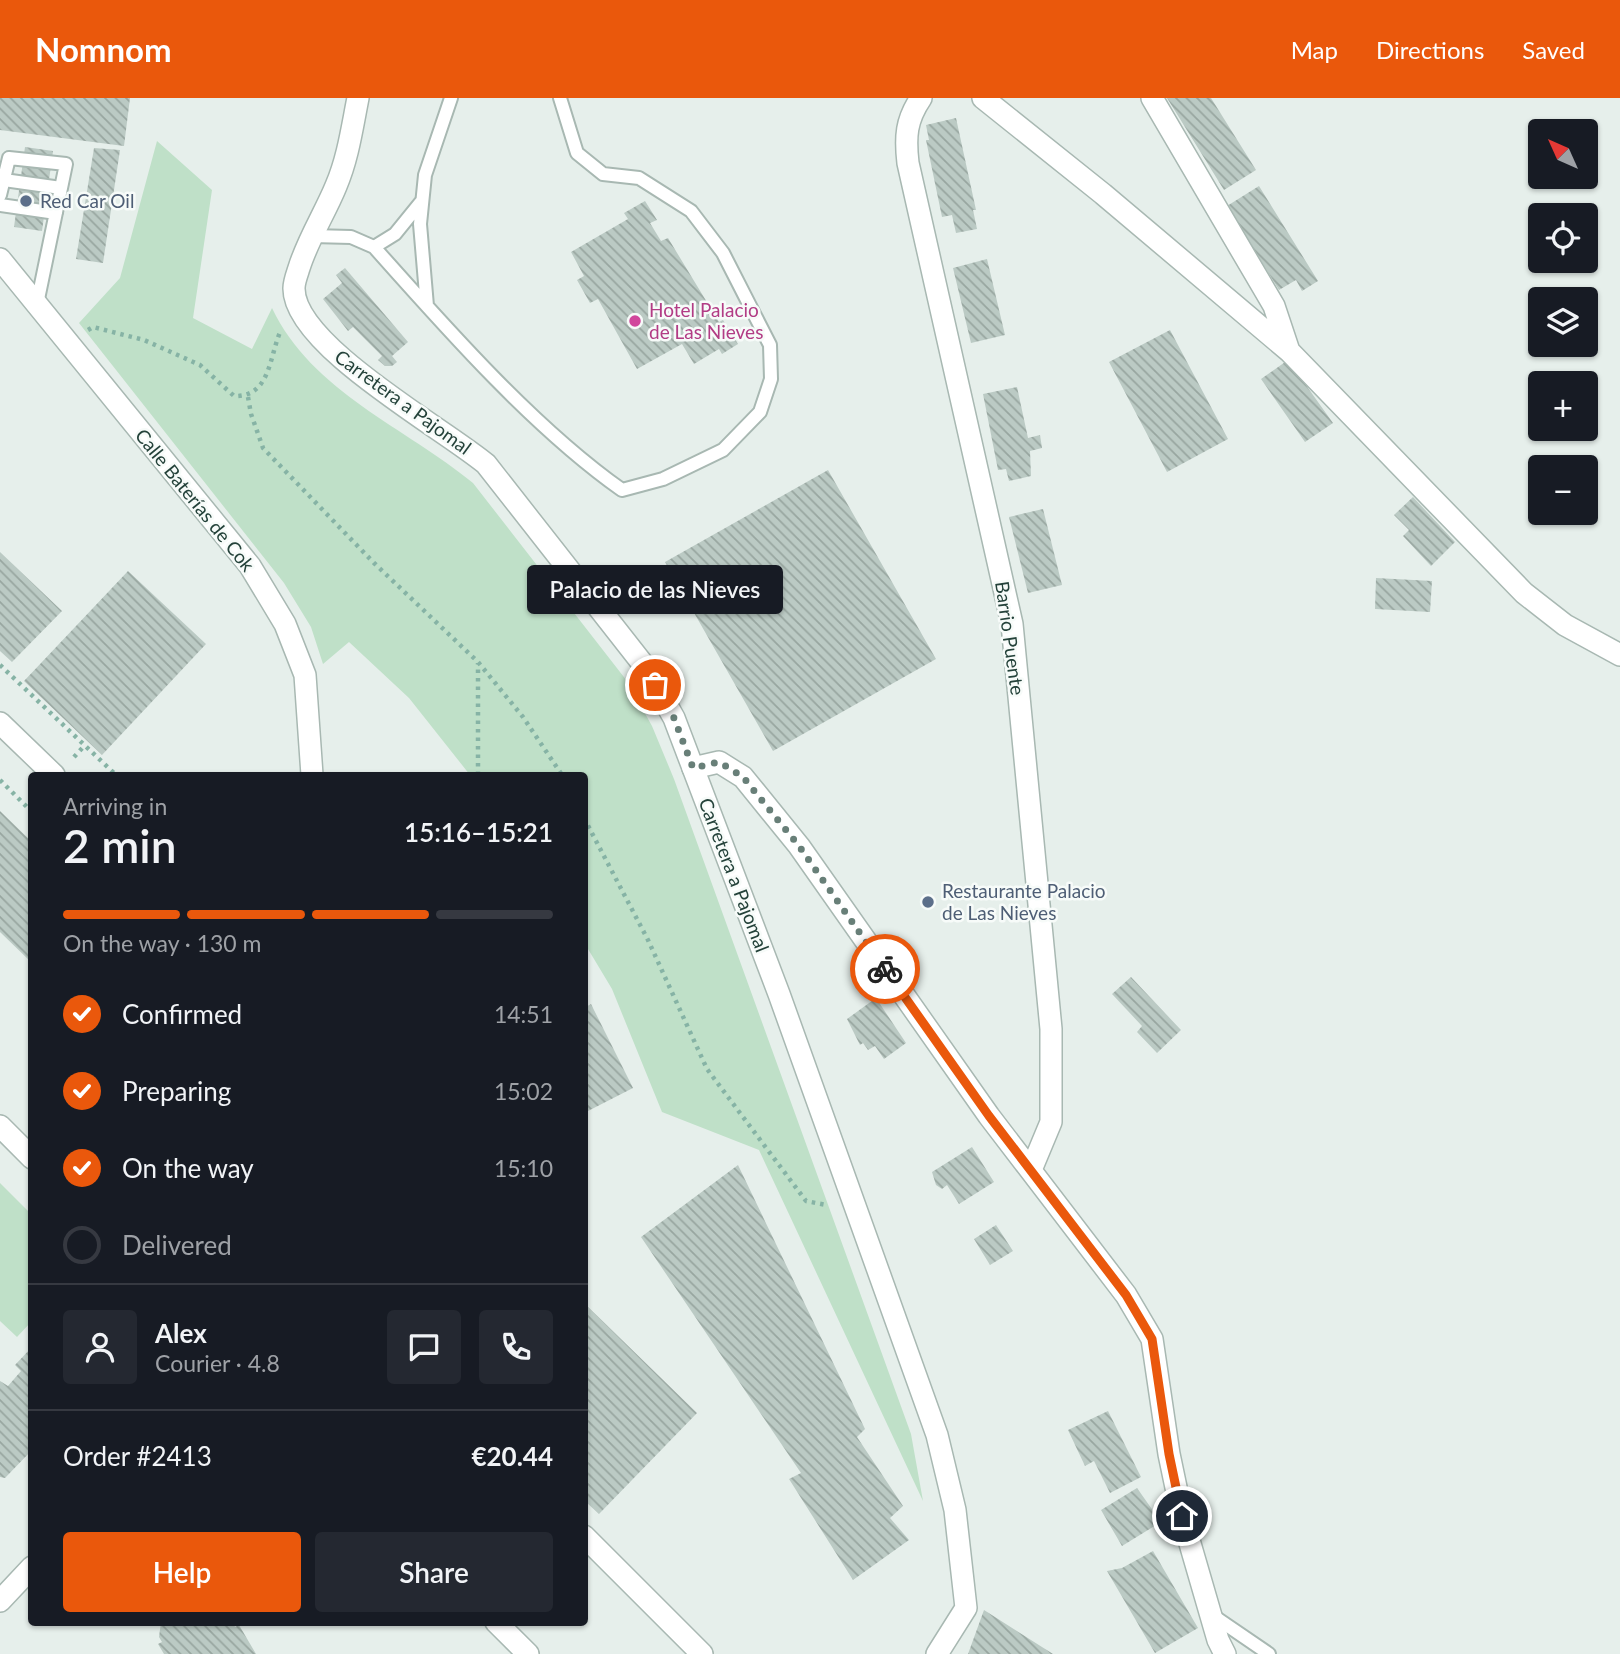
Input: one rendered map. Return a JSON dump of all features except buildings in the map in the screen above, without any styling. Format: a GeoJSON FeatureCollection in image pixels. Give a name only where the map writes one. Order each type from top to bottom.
{"type":"FeatureCollection","features":[{"type":"Feature","properties":{"kind":"street"},"geometry":{"type":"LineString","coordinates":[[299,308],[294,289],[312,236],[337,184],[349,145],[358,98]]}},
{"type":"Feature","properties":{"kind":"street"},"geometry":{"type":"LineString","coordinates":[[983,98],[1289,351],[1524,593],[1565,625],[1620,655]]}},
{"type":"Feature","properties":{"kind":"street"},"geometry":{"type":"LineString","coordinates":[[1152,98],[1274,306],[1289,351]]}},
{"type":"Feature","properties":{"kind":"street","name":"Barrio Puente"},"geometry":{"type":"LineString","coordinates":[[915,102],[905,136],[908,163],[1012,624],[1051,1029],[1051,1122],[1031,1170]]}},
{"type":"Feature","properties":{"kind":"street","name":"Calle Baterías de Cok"},"geometry":{"type":"LineString","coordinates":[[0,259],[250,566],[285,624],[306,676],[312,772]]}},
{"type":"Feature","properties":{"kind":"street","name":"Carretera a Pajomal"},"geometry":{"type":"LineString","coordinates":[[299,308],[326,345],[354,370],[457,440],[486,464],[646,668],[674,718],[937,1435],[955,1510],[966,1608],[937,1654]]}},
{"type":"Feature","properties":{"kind":"street"},"geometry":{"type":"LineString","coordinates":[[0,723],[51,772]]}},
{"type":"Feature","properties":{"kind":"street"},"geometry":{"type":"LineString","coordinates":[[693,768],[719,762],[743,777],[799,846],[1031,1170],[1126,1295],[1152,1339],[1169,1454],[1182,1516],[1210,1614],[1225,1654]]}},
{"type":"Feature","properties":{"kind":"street"},"geometry":{"type":"LineString","coordinates":[[0,1126],[28,1154]]}},
{"type":"Feature","properties":{"kind":"street"},"geometry":{"type":"LineString","coordinates":[[588,1540],[702,1654]]}},
{"type":"Feature","properties":{"kind":"street"},"geometry":{"type":"LineString","coordinates":[[0,1601],[28,1571]]}},
{"type":"Feature","properties":{"kind":"street"},"geometry":{"type":"LineString","coordinates":[[500,1626],[528,1654]]}},
{"type":"Feature","properties":{"kind":"lane"},"geometry":{"type":"LineString","coordinates":[[427,306],[420,224],[422,200],[425,175],[451,98]]}},
{"type":"Feature","properties":{"kind":"lane"},"geometry":{"type":"LineString","coordinates":[[312,236],[351,237],[374,247],[526,408],[591,468],[622,490],[663,479],[723,450],[760,412],[771,379],[770,345],[723,253],[691,211],[639,178],[603,174],[577,153],[560,98]]}},
{"type":"Feature","properties":{"kind":"lane"},"geometry":{"type":"LineString","coordinates":[[0,195],[9,158],[66,164],[37,304]]}},
{"type":"Feature","properties":{"kind":"lane"},"geometry":{"type":"LineString","coordinates":[[4,180],[61,188]]}},
{"type":"Feature","properties":{"kind":"lane"},"geometry":{"type":"LineString","coordinates":[[374,247],[395,234],[422,200]]}},
{"type":"Feature","properties":{"kind":"lane"},"geometry":{"type":"LineString","coordinates":[[0,205],[56,213]]}},
{"type":"Feature","properties":{"kind":"lane"},"geometry":{"type":"LineString","coordinates":[[1210,1614],[1269,1654]]}},
{"type":"Feature","properties":{"kind":"path"},"geometry":{"type":"LineString","coordinates":[[69,344],[93,327],[144,340],[200,366],[234,397],[248,397],[258,390],[265,379],[282,327],[299,308]]}},
{"type":"Feature","properties":{"kind":"path"},"geometry":{"type":"LineString","coordinates":[[248,397],[263,448],[283,471],[478,662],[523,717],[560,772]]}},
{"type":"Feature","properties":{"kind":"path"},"geometry":{"type":"LineString","coordinates":[[478,662],[478,772]]}},
{"type":"Feature","properties":{"kind":"path"},"geometry":{"type":"LineString","coordinates":[[0,665],[113,772]]}},
{"type":"Feature","properties":{"kind":"path"},"geometry":{"type":"LineString","coordinates":[[0,780],[28,806]]}},
{"type":"Feature","properties":{"kind":"path"},"geometry":{"type":"LineString","coordinates":[[588,826],[648,940],[707,1069],[806,1200],[827,1205],[851,1196]]}},
{"type":"Feature","properties":{"kind":"green space"},"geometry":{"type":"Polygon","coordinates":[[[157,141],[212,190],[193,318],[252,349],[272,308],[289,337],[335,386],[473,483],[627,681],[652,726],[674,779],[911,1434],[923,1501],[759,1150],[662,1112],[612,989],[588,949],[588,772],[468,772],[409,698],[349,642],[323,664],[311,627],[284,583],[79,323],[120,278],[157,141]]]}},
{"type":"Feature","properties":{"kind":"green space"},"geometry":{"type":"Polygon","coordinates":[[[0,1183],[28,1211],[28,1325],[17,1337],[0,1321],[0,1183]]]}},
{"type":"Feature","properties":{"kind":"way so far"},"geometry":{"type":"LineString","coordinates":[[655,685],[674,718],[693,768],[719,762],[743,777],[799,846],[885,969]]}},
{"type":"Feature","properties":{"kind":"place","name":"Red Car Oil"},"geometry":{"type":"Point","coordinates":[26,201]}},
{"type":"Feature","properties":{"kind":"place","name":"Hotel Palacio de Las Nieves"},"geometry":{"type":"Point","coordinates":[635,321]}},
{"type":"Feature","properties":{"kind":"place","name":"Palacio de las Nieves"},"geometry":{"type":"Point","coordinates":[655,685]}},
{"type":"Feature","properties":{"kind":"place","name":"Restaurante Palacio de Las Nieves"},"geometry":{"type":"Point","coordinates":[928,902]}},
{"type":"Feature","properties":{"kind":"route"},"geometry":{"type":"LineString","coordinates":[[885,969],[989,1116],[1126,1295],[1152,1339],[1169,1454],[1182,1516]]}}]}
